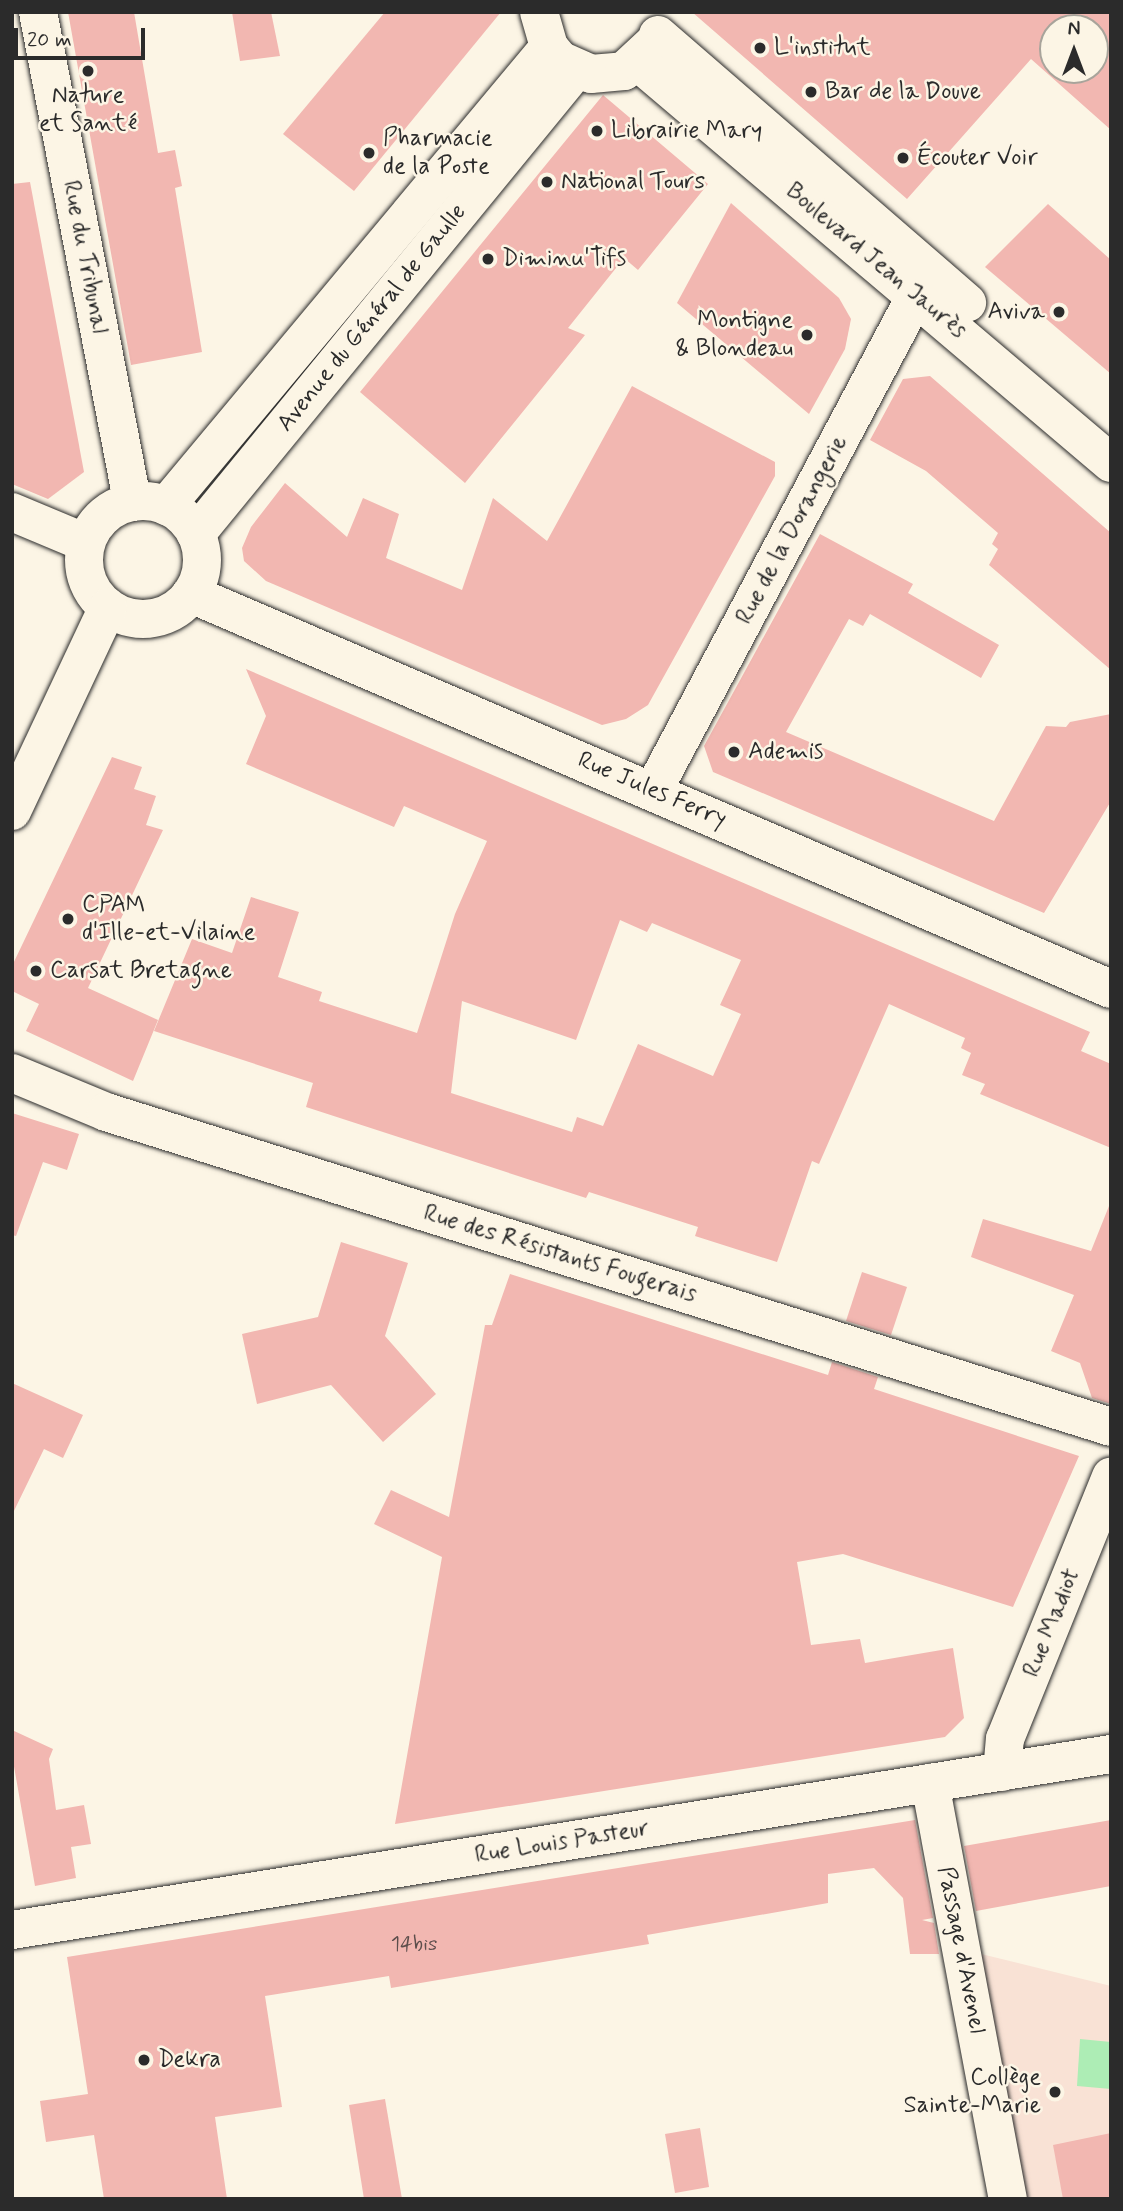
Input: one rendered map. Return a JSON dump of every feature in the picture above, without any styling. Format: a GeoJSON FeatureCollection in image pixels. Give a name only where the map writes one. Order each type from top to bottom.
{"type":"FeatureCollection","features":[{"type":"Feature","properties":{"kind":"street","name":"Rue du Tribunal"},"geometry":{"type":"LineString","coordinates":[[38,12],[149,504]]}},
{"type":"Feature","properties":{"kind":"street"},"geometry":{"type":"LineString","coordinates":[[554,43],[608,74],[653,36]]}},
{"type":"Feature","properties":{"kind":"street","name":"Boulevard Jean Jaurès"},"geometry":{"type":"LineString","coordinates":[[653,36],[923,283],[1111,463]]}},
{"type":"Feature","properties":{"kind":"street","name":"Avenue du Général de Gaulle"},"geometry":{"type":"LineString","coordinates":[[149,504],[554,43]]}},
{"type":"Feature","properties":{"kind":"street","name":"Avenue du Général de Gaulle"},"geometry":{"type":"LineString","coordinates":[[196,534],[554,43]]}},
{"type":"Feature","properties":{"kind":"street","name":"Boulevard Jean Jaurès"},"geometry":{"type":"LineString","coordinates":[[923,283],[1111,429]]}},
{"type":"Feature","properties":{"kind":"street","name":"Rue de la Dorangerie"},"geometry":{"type":"LineString","coordinates":[[654,789],[923,283]]}},
{"type":"Feature","properties":{"kind":"street"},"geometry":{"type":"LineString","coordinates":[[149,504],[196,534],[201,572],[191,594],[181,606],[152,618],[121,615],[108,607],[87,579],[86,543],[103,516],[149,504]]}},
{"type":"Feature","properties":{"kind":"street"},"geometry":{"type":"LineString","coordinates":[[12,512],[86,543]]}},
{"type":"Feature","properties":{"kind":"street","name":"Rue Jules Ferry"},"geometry":{"type":"LineString","coordinates":[[191,594],[654,789],[1111,989]]}},
{"type":"Feature","properties":{"kind":"street"},"geometry":{"type":"LineString","coordinates":[[12,811],[108,607]]}},
{"type":"Feature","properties":{"kind":"street","name":"Rue des Résistants Fougerais"},"geometry":{"type":"LineString","coordinates":[[12,1073],[106,1112],[1111,1427]]}},
{"type":"Feature","properties":{"kind":"street","name":"Rue Madiot"},"geometry":{"type":"LineString","coordinates":[[1002,1772],[1004,1740],[1111,1477]]}},
{"type":"Feature","properties":{"kind":"street","name":"Rue Louis Pasteur"},"geometry":{"type":"LineString","coordinates":[[12,1930],[1111,1754]]}},
{"type":"Feature","properties":{"kind":"street","name":"Passage d'Avenel"},"geometry":{"type":"LineString","coordinates":[[930,1783],[1008,2199]]}},
{"type":"Feature","properties":{"kind":"shaded area","name":"Collège Sainte-Marie"},"geometry":{"type":"Polygon","coordinates":[[[969,1951],[1111,1986],[1111,2199],[1022,2199],[969,1951]]]}},
{"type":"Feature","properties":{"kind":"green space"},"geometry":{"type":"Polygon","coordinates":[[[1080,2039],[1111,2042],[1111,2089],[1077,2086],[1080,2039]]]}},
{"type":"Feature","properties":{"kind":"building"},"geometry":{"type":"Polygon","coordinates":[[[68,12],[134,12],[158,153],[175,150],[182,186],[175,188],[202,352],[131,365],[68,12]]]}},
{"type":"Feature","properties":{"kind":"building"},"geometry":{"type":"Polygon","coordinates":[[[232,12],[271,12],[280,56],[240,61],[232,12]]]}},
{"type":"Feature","properties":{"kind":"building"},"geometry":{"type":"Polygon","coordinates":[[[385,12],[501,12],[354,191],[283,134],[385,12]]]}},
{"type":"Feature","properties":{"kind":"building"},"geometry":{"type":"Polygon","coordinates":[[[692,12],[1111,12],[1111,130],[1059,84],[1109,84],[1109,14],[1039,14],[1039,66],[1031,59],[907,199],[692,12]]]}},
{"type":"Feature","properties":{"kind":"building"},"geometry":{"type":"Polygon","coordinates":[[[603,95],[708,184],[638,270],[624,258],[568,328],[585,335],[465,483],[360,392],[603,95]]]}},
{"type":"Feature","properties":{"kind":"building"},"geometry":{"type":"Polygon","coordinates":[[[30,182],[84,472],[48,499],[12,484],[12,184],[30,182]]]}},
{"type":"Feature","properties":{"kind":"building"},"geometry":{"type":"Polygon","coordinates":[[[731,203],[839,298],[851,319],[845,349],[809,414],[677,303],[731,203]]]}},
{"type":"Feature","properties":{"kind":"building"},"geometry":{"type":"Polygon","coordinates":[[[1048,204],[1111,260],[1111,374],[985,267],[1048,204]]]}},
{"type":"Feature","properties":{"kind":"building"},"geometry":{"type":"Polygon","coordinates":[[[930,376],[1111,533],[1111,670],[989,565],[998,549],[992,544],[998,533],[926,471],[870,440],[903,379],[930,376]]]}},
{"type":"Feature","properties":{"kind":"building"},"geometry":{"type":"Polygon","coordinates":[[[632,386],[775,462],[775,476],[648,705],[626,719],[602,725],[266,581],[244,561],[242,548],[251,527],[285,483],[347,537],[363,498],[399,514],[386,558],[462,590],[493,498],[547,541],[632,386]]]}},
{"type":"Feature","properties":{"kind":"building"},"geometry":{"type":"Polygon","coordinates":[[[820,534],[913,584],[908,593],[999,645],[981,678],[870,614],[863,626],[849,619],[786,732],[994,821],[1046,726],[1066,727],[1070,722],[1111,714],[1111,801],[1044,913],[713,772],[704,746],[820,534]]]}},
{"type":"Feature","properties":{"kind":"building"},"geometry":{"type":"Polygon","coordinates":[[[246,669],[1090,1032],[1081,1051],[1111,1064],[1111,1148],[980,1094],[985,1084],[962,1075],[971,1053],[961,1048],[965,1038],[889,1004],[819,1164],[812,1161],[777,1262],[695,1236],[698,1227],[589,1192],[586,1198],[306,1107],[313,1083],[154,1031],[192,939],[232,953],[251,897],[299,912],[278,977],[322,992],[319,1001],[417,1033],[455,914],[487,841],[404,806],[394,827],[246,764],[266,716],[246,669]],[[620,920],[576,1040],[462,1001],[451,1093],[572,1132],[577,1117],[603,1126],[638,1044],[713,1076],[741,1014],[720,1005],[741,960],[652,923],[647,932],[620,920]]]}},
{"type":"Feature","properties":{"kind":"building"},"geometry":{"type":"Polygon","coordinates":[[[112,757],[142,767],[134,789],[156,796],[146,825],[163,830],[88,988],[158,1020],[133,1081],[26,1031],[39,1004],[12,991],[12,966],[112,757]]]}},
{"type":"Feature","properties":{"kind":"building"},"geometry":{"type":"Polygon","coordinates":[[[12,1113],[79,1134],[67,1170],[43,1162],[16,1236],[12,1235],[12,1113]]]}},
{"type":"Feature","properties":{"kind":"building"},"geometry":{"type":"Polygon","coordinates":[[[1109,1206],[1111,1404],[1092,1398],[1080,1363],[1051,1351],[1074,1295],[971,1257],[983,1219],[1091,1251],[1109,1206]]]}},
{"type":"Feature","properties":{"kind":"building"},"geometry":{"type":"Polygon","coordinates":[[[341,1242],[408,1263],[385,1336],[436,1394],[383,1442],[331,1385],[257,1404],[242,1334],[318,1317],[341,1242]]]}},
{"type":"Feature","properties":{"kind":"building"},"geometry":{"type":"Polygon","coordinates":[[[862,1272],[907,1287],[891,1335],[846,1321],[862,1272]]]}},
{"type":"Feature","properties":{"kind":"building"},"geometry":{"type":"Polygon","coordinates":[[[510,1274],[828,1375],[832,1362],[878,1377],[874,1389],[1079,1456],[1013,1607],[843,1554],[797,1562],[811,1645],[860,1639],[865,1663],[953,1648],[964,1718],[945,1737],[395,1824],[442,1557],[374,1524],[391,1490],[449,1517],[485,1325],[492,1325],[510,1274]]]}},
{"type":"Feature","properties":{"kind":"building"},"geometry":{"type":"Polygon","coordinates":[[[12,1383],[83,1415],[63,1458],[44,1449],[12,1515],[12,1383]]]}},
{"type":"Feature","properties":{"kind":"building"},"geometry":{"type":"Polygon","coordinates":[[[12,1730],[53,1749],[49,1759],[56,1810],[84,1805],[91,1844],[71,1847],[76,1878],[35,1886],[12,1755],[12,1730]]]}},
{"type":"Feature","properties":{"kind":"building"},"geometry":{"type":"Polygon","coordinates":[[[915,1820],[933,1918],[922,1920],[934,1923],[939,1954],[910,1954],[903,1898],[874,1868],[828,1874],[828,1903],[647,1935],[649,1944],[391,1988],[389,1976],[265,1996],[282,2107],[215,2117],[227,2199],[104,2199],[94,2135],[46,2142],[40,2101],[88,2094],[67,1957],[915,1820]]]}},
{"type":"Feature","properties":{"kind":"building"},"geometry":{"type":"Polygon","coordinates":[[[1111,1820],[1111,1886],[976,1911],[964,1846],[1111,1820]]]}},
{"type":"Feature","properties":{"kind":"building"},"geometry":{"type":"Polygon","coordinates":[[[385,2099],[402,2199],[364,2199],[349,2105],[385,2099]]]}},
{"type":"Feature","properties":{"kind":"building"},"geometry":{"type":"Polygon","coordinates":[[[700,2128],[709,2187],[675,2193],[665,2134],[700,2128]]]}},
{"type":"Feature","properties":{"kind":"building"},"geometry":{"type":"Polygon","coordinates":[[[1111,2133],[1111,2199],[1063,2199],[1053,2145],[1111,2133]]]}},
{"type":"Feature","properties":{"kind":"place","name":"L'institut"},"geometry":{"type":"Point","coordinates":[760,48]}},
{"type":"Feature","properties":{"kind":"place","name":"Nature et Santé"},"geometry":{"type":"Point","coordinates":[88,71]}},
{"type":"Feature","properties":{"kind":"place","name":"Bar de la Douve"},"geometry":{"type":"Point","coordinates":[811,92]}},
{"type":"Feature","properties":{"kind":"place","name":"Librairie Mary"},"geometry":{"type":"Point","coordinates":[597,131]}},
{"type":"Feature","properties":{"kind":"place","name":"Pharmacie de la Poste"},"geometry":{"type":"Point","coordinates":[369,153]}},
{"type":"Feature","properties":{"kind":"place","name":"Écouter Voir"},"geometry":{"type":"Point","coordinates":[903,158]}},
{"type":"Feature","properties":{"kind":"place","name":"National Tours"},"geometry":{"type":"Point","coordinates":[547,182]}},
{"type":"Feature","properties":{"kind":"place","name":"Diminu'Tifs"},"geometry":{"type":"Point","coordinates":[488,259]}},
{"type":"Feature","properties":{"kind":"place","name":"Aviva"},"geometry":{"type":"Point","coordinates":[1059,312]}},
{"type":"Feature","properties":{"kind":"place","name":"Montigne & Blondeau"},"geometry":{"type":"Point","coordinates":[807,335]}},
{"type":"Feature","properties":{"kind":"place","name":"Ademis"},"geometry":{"type":"Point","coordinates":[734,752]}},
{"type":"Feature","properties":{"kind":"place","name":"CPAM d'Ille-et-Vilaine"},"geometry":{"type":"Point","coordinates":[68,919]}},
{"type":"Feature","properties":{"kind":"place","name":"Carsat Bretagne"},"geometry":{"type":"Point","coordinates":[36,971]}},
{"type":"Feature","properties":{"kind":"place","name":"Dekra"},"geometry":{"type":"Point","coordinates":[144,2060]}},
{"type":"Feature","properties":{"kind":"place","name":"Collège Sainte-Marie"},"geometry":{"type":"Point","coordinates":[1055,2092]}}]}
